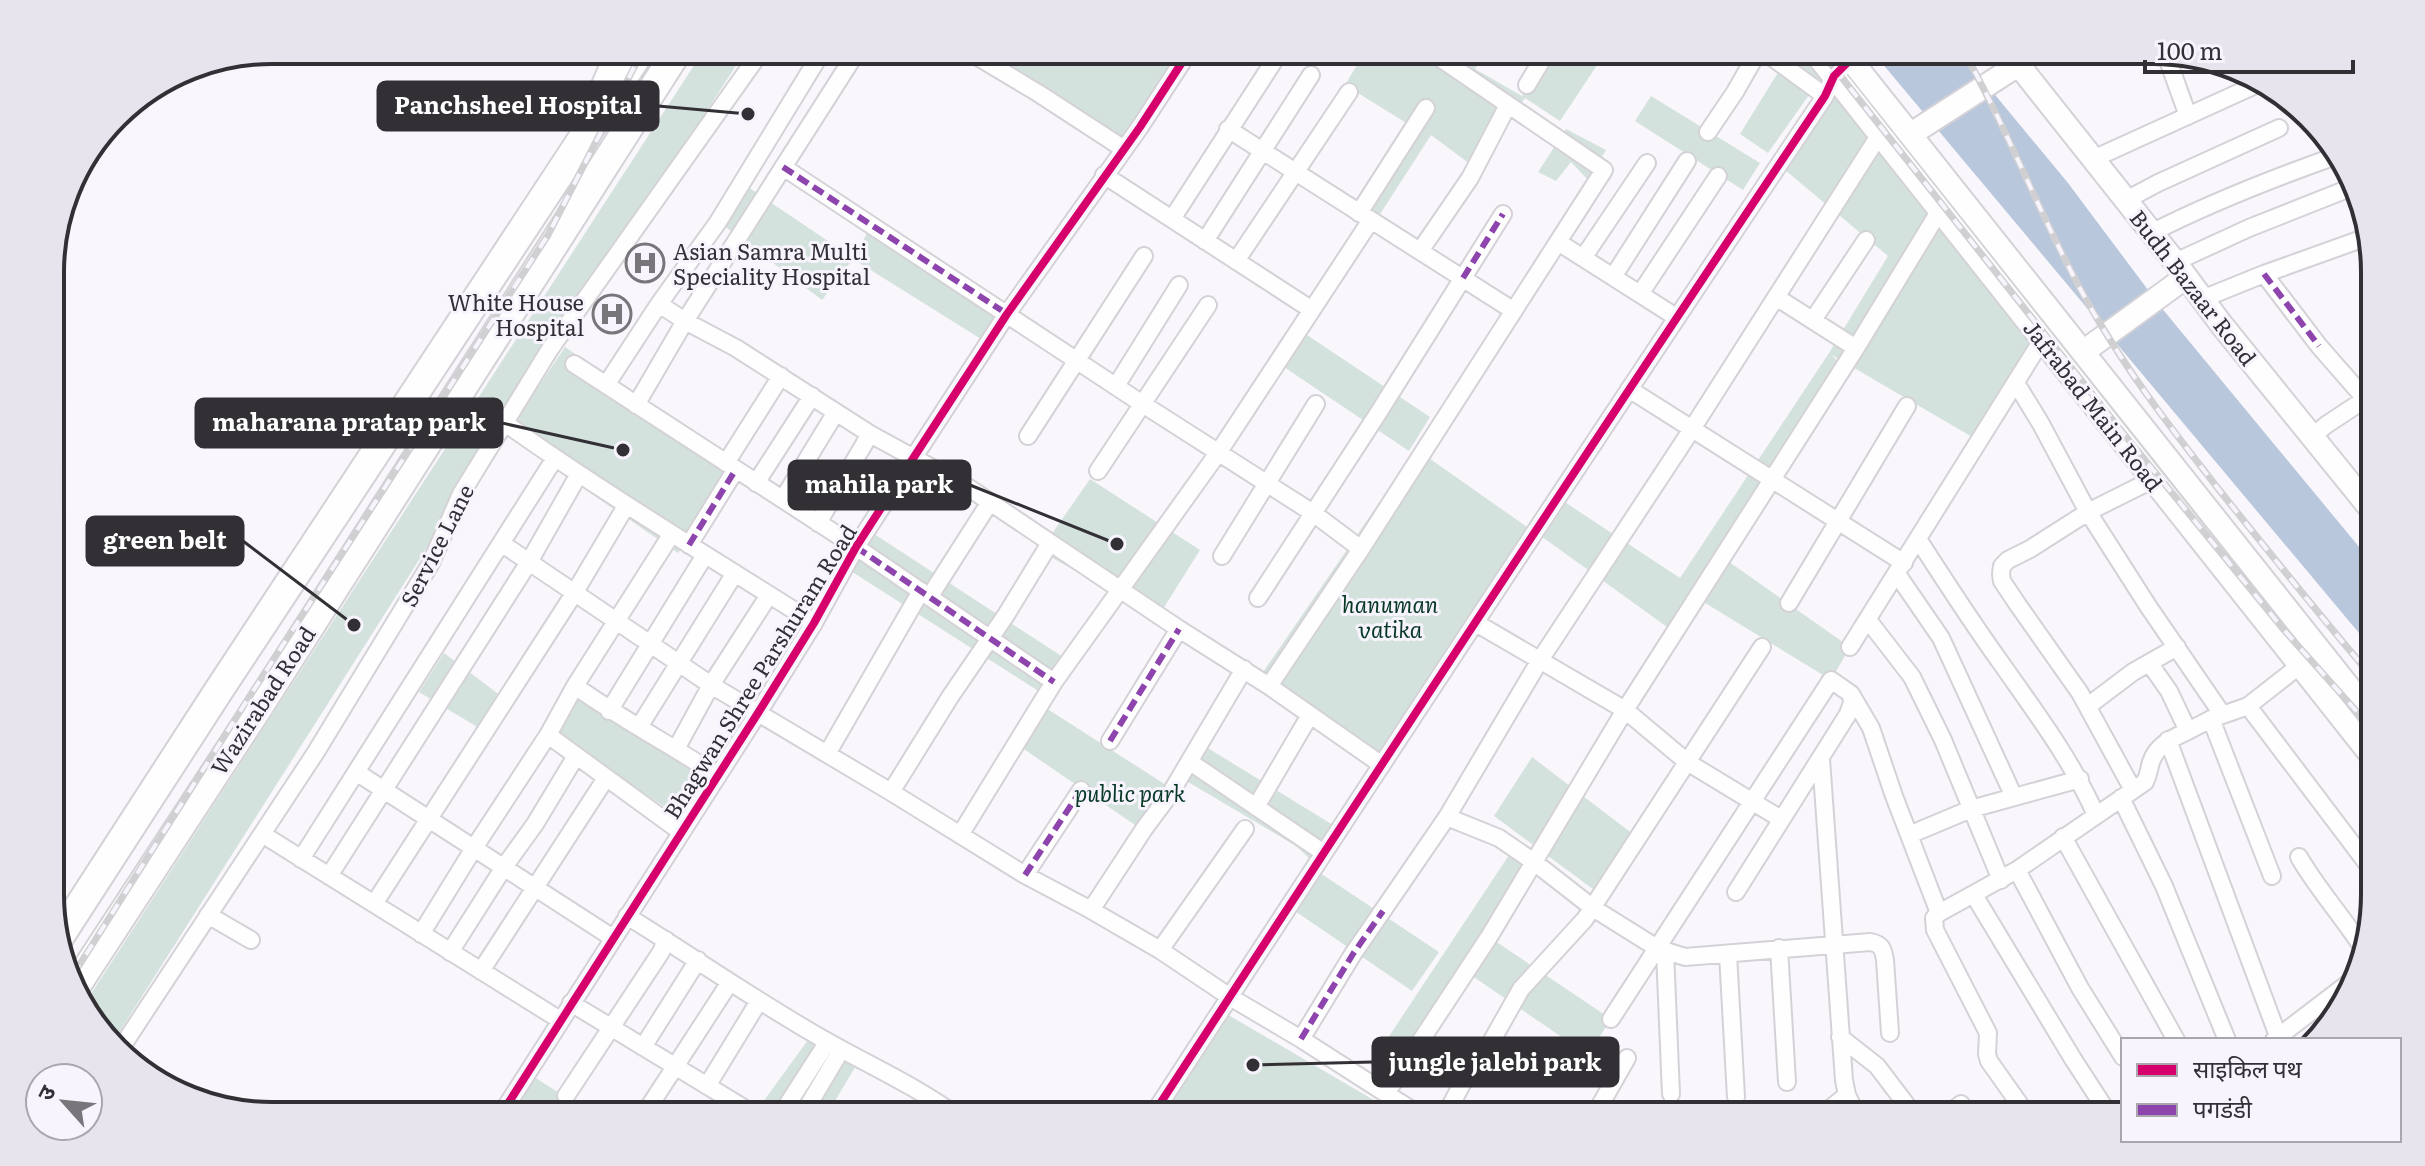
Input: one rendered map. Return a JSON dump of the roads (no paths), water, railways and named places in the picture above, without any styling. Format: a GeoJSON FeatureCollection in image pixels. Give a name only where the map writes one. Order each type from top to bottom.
{"type":"FeatureCollection","features":[{"type":"Feature","properties":{"kind":"highway","name":"Wazirabad Road"},"geometry":{"type":"LineString","coordinates":[[67,925],[632,64]]}},
{"type":"Feature","properties":{"kind":"highway","name":"Wazirabad Road"},"geometry":{"type":"LineString","coordinates":[[82,977],[255,712],[669,64]]}},
{"type":"Feature","properties":{"kind":"main road"},"geometry":{"type":"LineString","coordinates":[[576,147],[612,64]]}},
{"type":"Feature","properties":{"kind":"main road"},"geometry":{"type":"LineString","coordinates":[[608,159],[678,64]]}},
{"type":"Feature","properties":{"kind":"main road","name":"Jafrabad Main Road"},"geometry":{"type":"LineString","coordinates":[[1820,64],[1830,86],[1880,134],[2361,743]]}},
{"type":"Feature","properties":{"kind":"main road","name":"Jafrabad Main Road"},"geometry":{"type":"LineString","coordinates":[[1854,64],[2361,702]]}},
{"type":"Feature","properties":{"kind":"main road"},"geometry":{"type":"LineString","coordinates":[[1911,134],[2010,64]]}},
{"type":"Feature","properties":{"kind":"main road","name":"Budh Bazaar Road"},"geometry":{"type":"LineString","coordinates":[[2024,64],[2025,73],[2361,497]]}},
{"type":"Feature","properties":{"kind":"main road"},"geometry":{"type":"LineString","coordinates":[[2083,352],[2162,294],[2181,270]]}},
{"type":"Feature","properties":{"kind":"street","name":"Service Lane"},"geometry":{"type":"LineString","coordinates":[[125,1041],[316,752],[431,563],[461,494],[550,349],[752,64]]}},
{"type":"Feature","properties":{"kind":"street"},"geometry":{"type":"LineString","coordinates":[[606,385],[718,222],[814,64]]}},
{"type":"Feature","properties":{"kind":"street"},"geometry":{"type":"LineString","coordinates":[[636,405],[685,321],[849,64]]}},
{"type":"Feature","properties":{"kind":"street"},"geometry":{"type":"LineString","coordinates":[[989,64],[1124,149]]}},
{"type":"Feature","properties":{"kind":"street","name":"Bhagwan Shree Parshuram Road"},"geometry":{"type":"LineString","coordinates":[[510,1102],[758,713],[814,623],[856,547],[914,457],[1007,314],[1181,64]]}},
{"type":"Feature","properties":{"kind":"street"},"geometry":{"type":"LineString","coordinates":[[1172,219],[1272,64]]}},
{"type":"Feature","properties":{"kind":"street"},"geometry":{"type":"LineString","coordinates":[[1269,686],[1361,549],[1604,170],[1448,64]]}},
{"type":"Feature","properties":{"kind":"street"},"geometry":{"type":"LineString","coordinates":[[1527,85],[1540,64]]}},
{"type":"Feature","properties":{"kind":"street"},"geometry":{"type":"LineString","coordinates":[[1708,132],[1752,64]]}},
{"type":"Feature","properties":{"kind":"street"},"geometry":{"type":"LineString","coordinates":[[1787,64],[1830,86]]}},
{"type":"Feature","properties":{"kind":"street"},"geometry":{"type":"LineString","coordinates":[[1161,1102],[1842,64]]}},
{"type":"Feature","properties":{"kind":"street"},"geometry":{"type":"LineString","coordinates":[[2170,65],[2188,116]]}},
{"type":"Feature","properties":{"kind":"street"},"geometry":{"type":"LineString","coordinates":[[1205,241],[1311,75]]}},
{"type":"Feature","properties":{"kind":"street"},"geometry":{"type":"LineString","coordinates":[[2093,159],[2249,88]]}},
{"type":"Feature","properties":{"kind":"street"},"geometry":{"type":"LineString","coordinates":[[1236,261],[1349,92]]}},
{"type":"Feature","properties":{"kind":"street"},"geometry":{"type":"LineString","coordinates":[[1420,251],[1470,178],[1508,105]]}},
{"type":"Feature","properties":{"kind":"street"},"geometry":{"type":"LineString","coordinates":[[960,835],[1054,682],[1218,453],[1312,310],[1426,108]]}},
{"type":"Feature","properties":{"kind":"street"},"geometry":{"type":"LineString","coordinates":[[2126,200],[2279,128]]}},
{"type":"Feature","properties":{"kind":"street"},"geometry":{"type":"LineString","coordinates":[[1228,129],[1514,311]]}},
{"type":"Feature","properties":{"kind":"street"},"geometry":{"type":"LineString","coordinates":[[1301,1039],[1353,954],[1447,817],[1540,660],[1880,134]]}},
{"type":"Feature","properties":{"kind":"street"},"geometry":{"type":"LineString","coordinates":[[2151,233],[2195,210],[2327,159]]}},
{"type":"Feature","properties":{"kind":"street"},"geometry":{"type":"LineString","coordinates":[[1613,277],[1687,161]]}},
{"type":"Feature","properties":{"kind":"street"},"geometry":{"type":"LineString","coordinates":[[1583,258],[1647,163]]}},
{"type":"Feature","properties":{"kind":"street"},"geometry":{"type":"LineString","coordinates":[[783,167],[1313,513],[1361,549]]}},
{"type":"Feature","properties":{"kind":"street"},"geometry":{"type":"LineString","coordinates":[[1104,175],[1312,310]]}},
{"type":"Feature","properties":{"kind":"street"},"geometry":{"type":"LineString","coordinates":[[1640,294],[1718,176]]}},
{"type":"Feature","properties":{"kind":"street"},"geometry":{"type":"LineString","coordinates":[[2181,270],[2249,228],[2344,190]]}},
{"type":"Feature","properties":{"kind":"street"},"geometry":{"type":"LineString","coordinates":[[1387,1092],[1463,979],[1625,710],[1856,348],[1940,210]]}},
{"type":"Feature","properties":{"kind":"street"},"geometry":{"type":"LineString","coordinates":[[1258,598],[1503,214]]}},
{"type":"Feature","properties":{"kind":"street"},"geometry":{"type":"LineString","coordinates":[[1813,320],[1866,240]]}},
{"type":"Feature","properties":{"kind":"street"},"geometry":{"type":"LineString","coordinates":[[2202,299],[2358,240]]}},
{"type":"Feature","properties":{"kind":"street"},"geometry":{"type":"LineString","coordinates":[[1558,242],[1676,317]]}},
{"type":"Feature","properties":{"kind":"street"},"geometry":{"type":"LineString","coordinates":[[1028,436],[1144,256]]}},
{"type":"Feature","properties":{"kind":"street"},"geometry":{"type":"LineString","coordinates":[[2264,274],[2311,336],[2361,390]]}},
{"type":"Feature","properties":{"kind":"street"},"geometry":{"type":"LineString","coordinates":[[1116,386],[1179,285]]}},
{"type":"Feature","properties":{"kind":"street"},"geometry":{"type":"LineString","coordinates":[[1776,297],[1856,348]]}},
{"type":"Feature","properties":{"kind":"street"},"geometry":{"type":"LineString","coordinates":[[659,304],[736,348],[870,434],[990,502],[1244,669],[1382,765]]}},
{"type":"Feature","properties":{"kind":"street"},"geometry":{"type":"LineString","coordinates":[[1098,471],[1208,305]]}},
{"type":"Feature","properties":{"kind":"street"},"geometry":{"type":"LineString","coordinates":[[1850,647],[2042,340]]}},
{"type":"Feature","properties":{"kind":"street"},"geometry":{"type":"LineString","coordinates":[[574,364],[856,547],[1054,682]]}},
{"type":"Feature","properties":{"kind":"street"},"geometry":{"type":"LineString","coordinates":[[689,545],[781,376]]}},
{"type":"Feature","properties":{"kind":"street"},"geometry":{"type":"LineString","coordinates":[[2016,383],[2088,512],[2177,647],[2217,716],[2272,876]]}},
{"type":"Feature","properties":{"kind":"street"},"geometry":{"type":"LineString","coordinates":[[1629,389],[1838,520],[1900,568],[1941,638],[2014,797]]}},
{"type":"Feature","properties":{"kind":"street"},"geometry":{"type":"LineString","coordinates":[[756,483],[812,396]]}},
{"type":"Feature","properties":{"kind":"street"},"geometry":{"type":"LineString","coordinates":[[1222,556],[1316,404]]}},
{"type":"Feature","properties":{"kind":"street"},"geometry":{"type":"LineString","coordinates":[[1789,603],[1907,406]]}},
{"type":"Feature","properties":{"kind":"street"},"geometry":{"type":"LineString","coordinates":[[2312,437],[2326,425],[2361,406]]}},
{"type":"Feature","properties":{"kind":"street"},"geometry":{"type":"LineString","coordinates":[[783,499],[836,412]]}},
{"type":"Feature","properties":{"kind":"street"},"geometry":{"type":"LineString","coordinates":[[505,423],[626,506],[814,623]]}},
{"type":"Feature","properties":{"kind":"street"},"geometry":{"type":"LineString","coordinates":[[818,523],[870,434]]}},
{"type":"Feature","properties":{"kind":"street"},"geometry":{"type":"LineString","coordinates":[[301,859],[555,458]]}},
{"type":"Feature","properties":{"kind":"street"},"geometry":{"type":"LineString","coordinates":[[329,876],[529,562],[579,474]]}},
{"type":"Feature","properties":{"kind":"street"},"geometry":{"type":"LineString","coordinates":[[2152,480],[2088,512],[2008,560],[2002,566],[2001,574],[2002,581],[2088,706],[2226,1038]]}},
{"type":"Feature","properties":{"kind":"street"},"geometry":{"type":"LineString","coordinates":[[827,754],[925,594],[990,502]]}},
{"type":"Feature","properties":{"kind":"street"},"geometry":{"type":"LineString","coordinates":[[374,904],[575,592],[626,506]]}},
{"type":"Feature","properties":{"kind":"street"},"geometry":{"type":"LineString","coordinates":[[421,934],[671,535]]}},
{"type":"Feature","properties":{"kind":"street"},"geometry":{"type":"LineString","coordinates":[[1918,539],[2080,779],[2096,815]]}},
{"type":"Feature","properties":{"kind":"street"},"geometry":{"type":"LineString","coordinates":[[501,543],[711,685],[1025,875],[1160,950],[1230,997],[1401,1102]]}},
{"type":"Feature","properties":{"kind":"street"},"geometry":{"type":"LineString","coordinates":[[891,792],[1050,543]]}},
{"type":"Feature","properties":{"kind":"street"},"geometry":{"type":"LineString","coordinates":[[609,711],[705,555]]}},
{"type":"Feature","properties":{"kind":"street"},"geometry":{"type":"LineString","coordinates":[[639,727],[735,573]]}},
{"type":"Feature","properties":{"kind":"street"},"geometry":{"type":"LineString","coordinates":[[676,749],[711,685],[769,595]]}},
{"type":"Feature","properties":{"kind":"street"},"geometry":{"type":"LineString","coordinates":[[1868,620],[1912,677],[2001,880]]}},
{"type":"Feature","properties":{"kind":"street"},"geometry":{"type":"LineString","coordinates":[[1476,623],[1625,710],[1687,762],[1781,819]]}},
{"type":"Feature","properties":{"kind":"street"},"geometry":{"type":"LineString","coordinates":[[1110,741],[1179,629]]}},
{"type":"Feature","properties":{"kind":"street"},"geometry":{"type":"LineString","coordinates":[[1452,1102],[1521,989],[1593,908],[1762,647]]}},
{"type":"Feature","properties":{"kind":"street"},"geometry":{"type":"LineString","coordinates":[[2088,706],[2122,680],[2177,647]]}},
{"type":"Feature","properties":{"kind":"street"},"geometry":{"type":"LineString","coordinates":[[2150,664],[2169,691],[2188,731]]}},
{"type":"Feature","properties":{"kind":"street"},"geometry":{"type":"LineString","coordinates":[[2018,1102],[1989,1061],[1988,1033],[1935,930],[1934,918],[2017,870],[2145,782],[2157,751],[2168,740],[2217,716],[2248,706],[2299,666]]}},
{"type":"Feature","properties":{"kind":"street"},"geometry":{"type":"LineString","coordinates":[[1091,910],[1190,762],[1244,669]]}},
{"type":"Feature","properties":{"kind":"street"},"geometry":{"type":"LineString","coordinates":[[1611,1019],[1661,949],[1831,680],[1851,694],[1871,728],[1939,913]]}},
{"type":"Feature","properties":{"kind":"street"},"geometry":{"type":"LineString","coordinates":[[575,686],[609,711],[718,776]]}},
{"type":"Feature","properties":{"kind":"street"},"geometry":{"type":"LineString","coordinates":[[1736,892],[1848,714],[1851,694]]}},
{"type":"Feature","properties":{"kind":"street"},"geometry":{"type":"LineString","coordinates":[[2248,706],[2361,855]]}},
{"type":"Feature","properties":{"kind":"street"},"geometry":{"type":"LineString","coordinates":[[1256,807],[1310,715]]}},
{"type":"Feature","properties":{"kind":"street"},"geometry":{"type":"LineString","coordinates":[[548,735],[681,832]]}},
{"type":"Feature","properties":{"kind":"street"},"geometry":{"type":"LineString","coordinates":[[2168,740],[2276,1038],[2330,1003]]}},
{"type":"Feature","properties":{"kind":"street"},"geometry":{"type":"LineString","coordinates":[[450,952],[576,756]]}},
{"type":"Feature","properties":{"kind":"street"},"geometry":{"type":"LineString","coordinates":[[1821,759],[1840,1037],[1844,1080],[1850,1102]]}},
{"type":"Feature","properties":{"kind":"street"},"geometry":{"type":"LineString","coordinates":[[1190,762],[1324,853]]}},
{"type":"Feature","properties":{"kind":"street"},"geometry":{"type":"LineString","coordinates":[[356,772],[613,938]]}},
{"type":"Feature","properties":{"kind":"street"},"geometry":{"type":"LineString","coordinates":[[481,971],[606,778]]}},
{"type":"Feature","properties":{"kind":"street"},"geometry":{"type":"LineString","coordinates":[[1909,835],[1971,809],[2080,779]]}},
{"type":"Feature","properties":{"kind":"street"},"geometry":{"type":"LineString","coordinates":[[1025,875],[1081,790]]}},
{"type":"Feature","properties":{"kind":"street"},"geometry":{"type":"LineString","coordinates":[[1447,817],[1499,838],[1593,908],[1661,949],[1685,957],[1878,943],[1883,948],[1890,1033]]}},
{"type":"Feature","properties":{"kind":"street"},"geometry":{"type":"LineString","coordinates":[[1160,950],[1245,829]]}},
{"type":"Feature","properties":{"kind":"street"},"geometry":{"type":"LineString","coordinates":[[262,834],[560,1020]]}},
{"type":"Feature","properties":{"kind":"street"},"geometry":{"type":"LineString","coordinates":[[2063,837],[2175,1038]]}},
{"type":"Feature","properties":{"kind":"street"},"geometry":{"type":"LineString","coordinates":[[2299,857],[2313,881],[2356,938]]}},
{"type":"Feature","properties":{"kind":"street"},"geometry":{"type":"LineString","coordinates":[[2017,870],[2080,988],[2121,1054]]}},
{"type":"Feature","properties":{"kind":"street"},"geometry":{"type":"LineString","coordinates":[[1974,895],[2101,1102]]}},
{"type":"Feature","properties":{"kind":"street"},"geometry":{"type":"LineString","coordinates":[[208,915],[251,940]]}},
{"type":"Feature","properties":{"kind":"street"},"geometry":{"type":"LineString","coordinates":[[627,916],[829,1043],[938,1102]]}},
{"type":"Feature","properties":{"kind":"street"},"geometry":{"type":"LineString","coordinates":[[566,1096],[666,940]]}},
{"type":"Feature","properties":{"kind":"street"},"geometry":{"type":"LineString","coordinates":[[1779,948],[1787,1082]]}},
{"type":"Feature","properties":{"kind":"street"},"geometry":{"type":"LineString","coordinates":[[1661,949],[1671,1094]]}},
{"type":"Feature","properties":{"kind":"street"},"geometry":{"type":"LineString","coordinates":[[1728,954],[1736,1097]]}},
{"type":"Feature","properties":{"kind":"street"},"geometry":{"type":"LineString","coordinates":[[643,1047],[698,960]]}},
{"type":"Feature","properties":{"kind":"street"},"geometry":{"type":"LineString","coordinates":[[652,1102],[730,982]]}},
{"type":"Feature","properties":{"kind":"street"},"geometry":{"type":"LineString","coordinates":[[707,1086],[759,1001]]}},
{"type":"Feature","properties":{"kind":"street"},"geometry":{"type":"LineString","coordinates":[[571,1003],[734,1102]]}},
{"type":"Feature","properties":{"kind":"street"},"geometry":{"type":"LineString","coordinates":[[1840,1037],[1877,1066],[1904,1102]]}},
{"type":"Feature","properties":{"kind":"street"},"geometry":{"type":"LineString","coordinates":[[791,1102],[830,1053],[808,1102]]}},
{"type":"Feature","properties":{"kind":"street"},"geometry":{"type":"LineString","coordinates":[[1602,1102],[1627,1058]]}},
{"type":"Feature","properties":{"kind":"street"},"geometry":{"type":"LineString","coordinates":[[1838,1102],[1847,1095]]}},
{"type":"Feature","properties":{"kind":"water"},"geometry":{"type":"Polygon","coordinates":[[[1883,64],[1970,64],[2068,183],[2160,306],[2361,549],[2361,635],[1883,64]]]}},
{"type":"Feature","properties":{"kind":"railway"},"geometry":{"type":"LineString","coordinates":[[78,968],[548,235],[636,64]]}},
{"type":"Feature","properties":{"kind":"railway"},"geometry":{"type":"LineString","coordinates":[[1831,64],[2123,433],[2284,630],[2361,716]]}},
{"type":"Feature","properties":{"kind":"railway"},"geometry":{"type":"LineString","coordinates":[[1970,64],[2069,268],[2121,357],[2216,486],[2361,663]]}},
{"type":"Feature","properties":{"kind":"place","name":"Panchsheel Hospital"},"geometry":{"type":"Point","coordinates":[748,114]}},
{"type":"Feature","properties":{"kind":"place","name":"Asian Samra Multi Speciality Hospital"},"geometry":{"type":"Point","coordinates":[645,263]}},
{"type":"Feature","properties":{"kind":"place","name":"White House Hospital"},"geometry":{"type":"Point","coordinates":[612,314]}},
{"type":"Feature","properties":{"kind":"place","name":"maharana pratap park"},"geometry":{"type":"Point","coordinates":[623,450]}},
{"type":"Feature","properties":{"kind":"place","name":"mahila park"},"geometry":{"type":"Point","coordinates":[1117,544]}},
{"type":"Feature","properties":{"kind":"place","name":"green belt"},"geometry":{"type":"Point","coordinates":[354,625]}},
{"type":"Feature","properties":{"kind":"place","name":"jungle jalebi park"},"geometry":{"type":"Point","coordinates":[1253,1065]}},
{"type":"Feature","properties":{"kind":"park label","name":"hanuman vatika"},"geometry":{"type":"Point","coordinates":[1390,616]}},
{"type":"Feature","properties":{"kind":"park label","name":"public park"},"geometry":{"type":"Point","coordinates":[1130,792]}}]}
